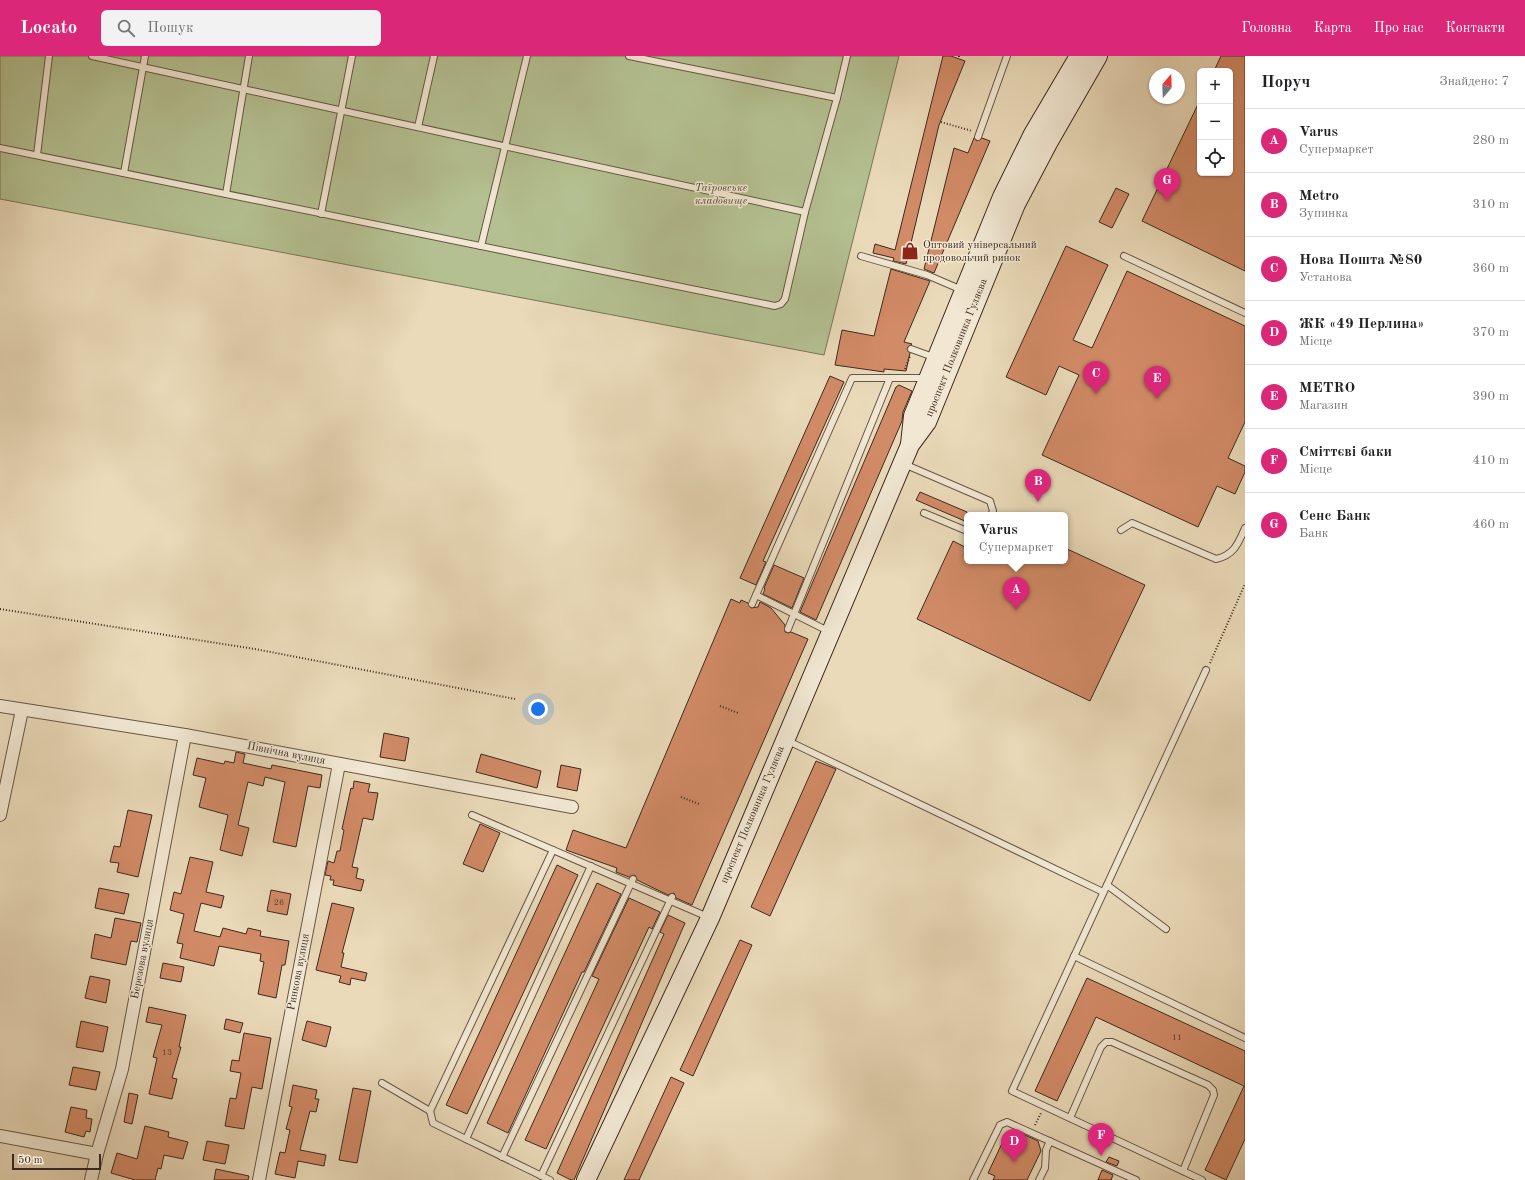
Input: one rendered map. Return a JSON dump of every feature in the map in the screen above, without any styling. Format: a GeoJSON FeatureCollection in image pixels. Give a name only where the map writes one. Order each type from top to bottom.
{"type":"FeatureCollection","features":[{"type":"Feature","properties":{"kind":"main road","name":"проспект Полковника Гуляєва"},"geometry":{"type":"LineString","coordinates":[[910,445],[913,416],[1002,197],[1032,134],[1079,56]]}},
{"type":"Feature","properties":{"kind":"main road","name":"проспект Полковника Гуляєва"},"geometry":{"type":"LineString","coordinates":[[586,1180],[710,918],[910,445],[927,422],[1016,204],[1048,143],[1098,56]]}},
{"type":"Feature","properties":{"kind":"street","name":"Північна вулиця"},"geometry":{"type":"LineString","coordinates":[[0,706],[185,735],[572,807]]}},
{"type":"Feature","properties":{"kind":"street"},"geometry":{"type":"LineString","coordinates":[[0,815],[22,710]]}},
{"type":"Feature","properties":{"kind":"street","name":"Березова вулиця"},"geometry":{"type":"LineString","coordinates":[[91,1180],[97,1154],[122,1069],[185,735]]}},
{"type":"Feature","properties":{"kind":"street","name":"Ринкова вулиця"},"geometry":{"type":"LineString","coordinates":[[259,1180],[339,764]]}},
{"type":"Feature","properties":{"kind":"street"},"geometry":{"type":"LineString","coordinates":[[0,1136],[97,1154]]}},
{"type":"Feature","properties":{"kind":"lane"},"geometry":{"type":"LineString","coordinates":[[37,155],[49,56]]}},
{"type":"Feature","properties":{"kind":"lane"},"geometry":{"type":"LineString","coordinates":[[92,56],[805,212]]}},
{"type":"Feature","properties":{"kind":"lane"},"geometry":{"type":"LineString","coordinates":[[124,173],[145,56]]}},
{"type":"Feature","properties":{"kind":"lane"},"geometry":{"type":"LineString","coordinates":[[226,194],[250,56]]}},
{"type":"Feature","properties":{"kind":"lane"},"geometry":{"type":"LineString","coordinates":[[321,214],[352,56]]}},
{"type":"Feature","properties":{"kind":"lane"},"geometry":{"type":"LineString","coordinates":[[418,127],[434,56]]}},
{"type":"Feature","properties":{"kind":"lane"},"geometry":{"type":"LineString","coordinates":[[481,246],[527,56]]}},
{"type":"Feature","properties":{"kind":"lane"},"geometry":{"type":"LineString","coordinates":[[629,56],[837,98]]}},
{"type":"Feature","properties":{"kind":"lane"},"geometry":{"type":"LineString","coordinates":[[0,148],[775,306],[782,304],[785,299],[805,212],[837,98],[847,56]]}},
{"type":"Feature","properties":{"kind":"lane"},"geometry":{"type":"LineString","coordinates":[[979,135],[1007,56]]}},
{"type":"Feature","properties":{"kind":"lane"},"geometry":{"type":"LineString","coordinates":[[861,256],[927,273],[963,290]]}},
{"type":"Feature","properties":{"kind":"lane"},"geometry":{"type":"LineString","coordinates":[[1124,256],[1245,313]]}},
{"type":"Feature","properties":{"kind":"lane"},"geometry":{"type":"LineString","coordinates":[[912,349],[936,358]]}},
{"type":"Feature","properties":{"kind":"lane"},"geometry":{"type":"LineString","coordinates":[[752,604],[852,378],[928,378]]}},
{"type":"Feature","properties":{"kind":"lane"},"geometry":{"type":"LineString","coordinates":[[788,629],[890,378]]}},
{"type":"Feature","properties":{"kind":"lane"},"geometry":{"type":"LineString","coordinates":[[902,464],[990,501],[992,512]]}},
{"type":"Feature","properties":{"kind":"lane"},"geometry":{"type":"LineString","coordinates":[[924,514],[964,530]]}},
{"type":"Feature","properties":{"kind":"lane"},"geometry":{"type":"LineString","coordinates":[[1121,530],[1132,523],[1216,559],[1230,554],[1236,548],[1245,528]]}},
{"type":"Feature","properties":{"kind":"lane"},"geometry":{"type":"LineString","coordinates":[[756,595],[830,632]]}},
{"type":"Feature","properties":{"kind":"lane"},"geometry":{"type":"LineString","coordinates":[[1202,1180],[1012,1091],[1206,670]]}},
{"type":"Feature","properties":{"kind":"lane"},"geometry":{"type":"LineString","coordinates":[[785,739],[1103,892]]}},
{"type":"Feature","properties":{"kind":"lane"},"geometry":{"type":"LineString","coordinates":[[472,815],[591,866],[632,881],[671,898],[710,918]]}},
{"type":"Feature","properties":{"kind":"lane"},"geometry":{"type":"LineString","coordinates":[[550,1180],[433,1123],[430,1111],[553,850]]}},
{"type":"Feature","properties":{"kind":"lane"},"geometry":{"type":"LineString","coordinates":[[466,1139],[591,866]]}},
{"type":"Feature","properties":{"kind":"lane"},"geometry":{"type":"LineString","coordinates":[[502,1157],[632,881]]}},
{"type":"Feature","properties":{"kind":"lane"},"geometry":{"type":"LineString","coordinates":[[1107,885],[1166,929]]}},
{"type":"Feature","properties":{"kind":"lane"},"geometry":{"type":"LineString","coordinates":[[541,1176],[671,898]]}},
{"type":"Feature","properties":{"kind":"lane"},"geometry":{"type":"LineString","coordinates":[[1074,956],[1245,1038]]}},
{"type":"Feature","properties":{"kind":"lane"},"geometry":{"type":"LineString","coordinates":[[1070,1118],[1101,1047],[1106,1042],[1112,1042],[1208,1085],[1213,1090],[1214,1095],[1183,1171]]}},
{"type":"Feature","properties":{"kind":"lane"},"geometry":{"type":"LineString","coordinates":[[382,1083],[430,1111]]}},
{"type":"Feature","properties":{"kind":"lane"},"geometry":{"type":"LineString","coordinates":[[973,1180],[1002,1123],[1010,1123],[1032,1132],[1136,1180]]}},
{"type":"Feature","properties":{"kind":"lane"},"geometry":{"type":"LineString","coordinates":[[1039,1180],[1045,1168],[1046,1150],[1050,1141]]}},
{"type":"Feature","properties":{"kind":"path"},"geometry":{"type":"LineString","coordinates":[[941,122],[979,135]]}},
{"type":"Feature","properties":{"kind":"path"},"geometry":{"type":"LineString","coordinates":[[901,378],[912,349]]}},
{"type":"Feature","properties":{"kind":"path"},"geometry":{"type":"LineString","coordinates":[[1206,670],[1245,584]]}},
{"type":"Feature","properties":{"kind":"path"},"geometry":{"type":"LineString","coordinates":[[0,609],[255,649],[515,699]]}},
{"type":"Feature","properties":{"kind":"path"},"geometry":{"type":"LineString","coordinates":[[720,706],[738,713]]}},
{"type":"Feature","properties":{"kind":"path"},"geometry":{"type":"LineString","coordinates":[[681,797],[699,804]]}},
{"type":"Feature","properties":{"kind":"path"},"geometry":{"type":"LineString","coordinates":[[1032,1132],[1044,1106]]}},
{"type":"Feature","properties":{"kind":"green space","name":"Таїровське кладовище"},"geometry":{"type":"Polygon","coordinates":[[[0,56],[899,56],[824,355],[0,199],[0,56]]]}},
{"type":"Feature","properties":{"kind":"building"},"geometry":{"type":"Polygon","coordinates":[[[943,56],[951,56],[965,61],[939,125],[906,264],[893,261],[894,258],[873,253],[875,244],[895,250],[943,56]]]}},
{"type":"Feature","properties":{"kind":"building"},"geometry":{"type":"Polygon","coordinates":[[[1221,56],[1245,56],[1245,271],[1142,221],[1197,106],[1197,176],[1233,176],[1233,68],[1215,68],[1221,56]]]}},
{"type":"Feature","properties":{"kind":"building"},"geometry":{"type":"Polygon","coordinates":[[[974,138],[977,141],[982,138],[990,141],[934,273],[924,269],[954,148],[968,153],[974,138]]]}},
{"type":"Feature","properties":{"kind":"building"},"geometry":{"type":"Polygon","coordinates":[[[1116,188],[1129,194],[1112,228],[1099,222],[1116,188]]]}},
{"type":"Feature","properties":{"kind":"building"},"geometry":{"type":"Polygon","coordinates":[[[1066,246],[1108,265],[1073,340],[1092,348],[1127,271],[1245,326],[1245,422],[1228,458],[1245,466],[1245,472],[1235,494],[1217,486],[1198,527],[1042,455],[1079,375],[1059,366],[1046,395],[1006,377],[1066,246]]]}},
{"type":"Feature","properties":{"kind":"building"},"geometry":{"type":"Polygon","coordinates":[[[891,269],[930,281],[904,342],[912,344],[907,348],[910,353],[906,371],[884,369],[884,372],[835,365],[842,330],[874,336],[891,269]]]}},
{"type":"Feature","properties":{"kind":"building"},"geometry":{"type":"Polygon","coordinates":[[[830,376],[844,382],[763,561],[766,562],[756,585],[740,578],[830,376]]]}},
{"type":"Feature","properties":{"kind":"building"},"geometry":{"type":"Polygon","coordinates":[[[899,385],[912,391],[903,412],[902,421],[816,620],[800,612],[896,387],[899,385]]]}},
{"type":"Feature","properties":{"kind":"building"},"geometry":{"type":"Polygon","coordinates":[[[920,492],[967,512],[964,512],[964,521],[916,500],[920,492]]]}},
{"type":"Feature","properties":{"kind":"building"},"geometry":{"type":"Polygon","coordinates":[[[953,541],[964,546],[964,564],[1068,564],[1068,549],[1145,585],[1090,701],[917,619],[953,541]]]}},
{"type":"Feature","properties":{"kind":"building"},"geometry":{"type":"Polygon","coordinates":[[[774,565],[804,578],[792,608],[763,594],[774,565]]]}},
{"type":"Feature","properties":{"kind":"building"},"geometry":{"type":"Polygon","coordinates":[[[731,599],[740,603],[741,600],[748,603],[751,608],[758,607],[760,602],[771,608],[785,625],[785,632],[791,632],[808,639],[692,905],[676,898],[674,893],[668,895],[637,880],[635,875],[629,877],[616,872],[617,868],[566,850],[573,830],[626,848],[731,599]]]}},
{"type":"Feature","properties":{"kind":"building"},"geometry":{"type":"Polygon","coordinates":[[[384,733],[409,738],[405,761],[380,757],[384,733]]]}},
{"type":"Feature","properties":{"kind":"building"},"geometry":{"type":"Polygon","coordinates":[[[236,752],[245,754],[243,763],[271,769],[272,765],[322,775],[320,788],[308,786],[296,847],[273,842],[285,782],[265,777],[263,786],[248,782],[238,825],[249,828],[242,856],[220,850],[228,815],[199,807],[206,778],[193,775],[197,758],[224,764],[225,761],[234,763],[236,752]]]}},
{"type":"Feature","properties":{"kind":"building"},"geometry":{"type":"Polygon","coordinates":[[[481,754],[541,771],[537,788],[476,772],[481,754]]]}},
{"type":"Feature","properties":{"kind":"building"},"geometry":{"type":"Polygon","coordinates":[[[816,761],[836,769],[770,916],[751,907],[816,761]]]}},
{"type":"Feature","properties":{"kind":"building"},"geometry":{"type":"Polygon","coordinates":[[[561,765],[581,769],[577,791],[557,787],[561,765]]]}},
{"type":"Feature","properties":{"kind":"building"},"geometry":{"type":"Polygon","coordinates":[[[354,781],[370,784],[368,792],[378,793],[373,820],[363,818],[352,867],[358,868],[356,878],[364,880],[361,891],[333,885],[334,880],[330,880],[331,876],[325,875],[328,861],[334,863],[337,851],[340,851],[344,830],[342,829],[351,788],[353,789],[354,781]]]}},
{"type":"Feature","properties":{"kind":"building"},"geometry":{"type":"Polygon","coordinates":[[[128,810],[152,815],[138,877],[117,872],[119,863],[110,862],[114,846],[120,847],[128,810]]]}},
{"type":"Feature","properties":{"kind":"building"},"geometry":{"type":"Polygon","coordinates":[[[480,824],[500,833],[483,872],[463,864],[480,824]]]}},
{"type":"Feature","properties":{"kind":"building"},"geometry":{"type":"Polygon","coordinates":[[[190,857],[213,862],[206,892],[224,896],[221,908],[201,903],[194,931],[220,937],[223,928],[246,934],[248,928],[261,931],[260,936],[289,941],[285,965],[282,965],[276,998],[258,994],[264,962],[260,961],[261,954],[219,946],[214,966],[180,958],[183,944],[177,943],[184,914],[170,910],[174,892],[181,894],[190,857]]]}},
{"type":"Feature","properties":{"kind":"building"},"geometry":{"type":"Polygon","coordinates":[[[557,865],[578,875],[467,1114],[446,1105],[557,865]]]}},
{"type":"Feature","properties":{"kind":"building"},"geometry":{"type":"Polygon","coordinates":[[[597,883],[621,894],[584,972],[582,972],[508,1133],[487,1123],[597,883]]]}},
{"type":"Feature","properties":{"kind":"building"},"geometry":{"type":"Polygon","coordinates":[[[99,888],[129,894],[124,914],[95,908],[99,888]]]}},
{"type":"Feature","properties":{"kind":"building"},"geometry":{"type":"Polygon","coordinates":[[[271,890],[291,894],[287,915],[267,911],[271,890]]]}},
{"type":"Feature","properties":{"kind":"building"},"geometry":{"type":"Polygon","coordinates":[[[629,898],[660,912],[652,929],[649,927],[546,1149],[525,1140],[599,979],[592,976],[629,898]]]}},
{"type":"Feature","properties":{"kind":"building"},"geometry":{"type":"Polygon","coordinates":[[[332,903],[354,908],[342,953],[344,953],[341,967],[367,973],[365,981],[351,978],[350,985],[339,982],[341,976],[316,970],[332,903]]]}},
{"type":"Feature","properties":{"kind":"building"},"geometry":{"type":"Polygon","coordinates":[[[668,915],[685,923],[574,1180],[571,1180],[557,1173],[664,934],[660,932],[668,915]]]}},
{"type":"Feature","properties":{"kind":"building"},"geometry":{"type":"Polygon","coordinates":[[[115,918],[141,923],[137,942],[131,941],[126,965],[91,958],[95,934],[111,938],[115,918]]]}},
{"type":"Feature","properties":{"kind":"building"},"geometry":{"type":"Polygon","coordinates":[[[740,940],[752,945],[693,1076],[680,1070],[740,940]]]}},
{"type":"Feature","properties":{"kind":"building"},"geometry":{"type":"Polygon","coordinates":[[[163,963],[184,967],[181,982],[160,978],[163,963]]]}},
{"type":"Feature","properties":{"kind":"building"},"geometry":{"type":"Polygon","coordinates":[[[90,976],[110,980],[106,1003],[85,998],[90,976]]]}},
{"type":"Feature","properties":{"kind":"building"},"geometry":{"type":"Polygon","coordinates":[[[1087,978],[1245,1051],[1245,1139],[1226,1180],[1205,1170],[1244,1086],[1096,1017],[1057,1101],[1035,1091],[1087,978]]]}},
{"type":"Feature","properties":{"kind":"building"},"geometry":{"type":"Polygon","coordinates":[[[149,1007],[186,1015],[179,1047],[181,1047],[172,1078],[177,1079],[172,1099],[149,1094],[157,1058],[153,1057],[162,1025],[146,1022],[149,1007]]]}},
{"type":"Feature","properties":{"kind":"building"},"geometry":{"type":"Polygon","coordinates":[[[226,1019],[243,1023],[240,1033],[224,1029],[226,1019]]]}},
{"type":"Feature","properties":{"kind":"building"},"geometry":{"type":"Polygon","coordinates":[[[81,1021],[108,1027],[103,1052],[76,1047],[81,1021]]]}},
{"type":"Feature","properties":{"kind":"building"},"geometry":{"type":"Polygon","coordinates":[[[307,1021],[331,1027],[326,1047],[302,1040],[307,1021]]]}},
{"type":"Feature","properties":{"kind":"building"},"geometry":{"type":"Polygon","coordinates":[[[244,1033],[271,1038],[262,1089],[252,1087],[244,1129],[225,1126],[230,1098],[236,1099],[241,1073],[230,1071],[232,1060],[239,1061],[244,1033]]]}},
{"type":"Feature","properties":{"kind":"building"},"geometry":{"type":"Polygon","coordinates":[[[73,1067],[100,1072],[96,1090],[69,1085],[73,1067]]]}},
{"type":"Feature","properties":{"kind":"building"},"geometry":{"type":"Polygon","coordinates":[[[671,1077],[684,1083],[639,1180],[624,1180],[671,1077]]]}},
{"type":"Feature","properties":{"kind":"building"},"geometry":{"type":"Polygon","coordinates":[[[293,1085],[317,1090],[315,1099],[319,1099],[316,1112],[310,1111],[300,1150],[326,1155],[324,1166],[298,1161],[295,1178],[275,1174],[280,1152],[285,1153],[290,1130],[286,1129],[292,1107],[289,1106],[293,1085]]]}},
{"type":"Feature","properties":{"kind":"building"},"geometry":{"type":"Polygon","coordinates":[[[353,1088],[371,1091],[357,1163],[339,1160],[353,1088]]]}},
{"type":"Feature","properties":{"kind":"building"},"geometry":{"type":"Polygon","coordinates":[[[129,1093],[138,1095],[132,1124],[124,1122],[129,1093]]]}},
{"type":"Feature","properties":{"kind":"building"},"geometry":{"type":"Polygon","coordinates":[[[71,1107],[87,1110],[86,1118],[92,1119],[90,1132],[86,1131],[84,1137],[65,1132],[71,1107]]]}},
{"type":"Feature","properties":{"kind":"building"},"geometry":{"type":"Polygon","coordinates":[[[145,1126],[169,1132],[168,1137],[188,1142],[183,1159],[164,1155],[161,1169],[158,1168],[155,1180],[135,1180],[111,1173],[117,1153],[137,1159],[145,1126]]]}},
{"type":"Feature","properties":{"kind":"building"},"geometry":{"type":"Polygon","coordinates":[[[1016,1131],[1038,1141],[1041,1151],[1027,1180],[993,1180],[995,1176],[988,1173],[1006,1135],[1016,1131]]]}},
{"type":"Feature","properties":{"kind":"building"},"geometry":{"type":"Polygon","coordinates":[[[207,1141],[229,1145],[225,1164],[203,1160],[207,1141]]]}},
{"type":"Feature","properties":{"kind":"building"},"geometry":{"type":"Polygon","coordinates":[[[1109,1157],[1119,1161],[1117,1166],[1106,1162],[1109,1157]]]}},
{"type":"Feature","properties":{"kind":"building"},"geometry":{"type":"Polygon","coordinates":[[[216,1169],[249,1176],[248,1180],[214,1180],[216,1169]]]}},
{"type":"Feature","properties":{"kind":"building"},"geometry":{"type":"Polygon","coordinates":[[[1102,1170],[1113,1175],[1111,1180],[1098,1180],[1102,1170]]]}},
{"type":"Feature","properties":{"kind":"place","name":"Сенс Банк"},"geometry":{"type":"Point","coordinates":[1167,201]}},
{"type":"Feature","properties":{"kind":"place","name":"Оптовий універсальний продовольчий ринок"},"geometry":{"type":"Point","coordinates":[910,251]}},
{"type":"Feature","properties":{"kind":"place","name":"Нова Пошта №80"},"geometry":{"type":"Point","coordinates":[1096,394]}},
{"type":"Feature","properties":{"kind":"place","name":"METRO"},"geometry":{"type":"Point","coordinates":[1157,399]}},
{"type":"Feature","properties":{"kind":"place","name":"Metro"},"geometry":{"type":"Point","coordinates":[1038,502]}},
{"type":"Feature","properties":{"kind":"place","name":"Varus"},"geometry":{"type":"Point","coordinates":[1016,610]}},
{"type":"Feature","properties":{"kind":"place","name":"Сміттєві баки"},"geometry":{"type":"Point","coordinates":[1101,1156]}},
{"type":"Feature","properties":{"kind":"place","name":"ЖК «49 Перлина»"},"geometry":{"type":"Point","coordinates":[1014,1162]}}]}
